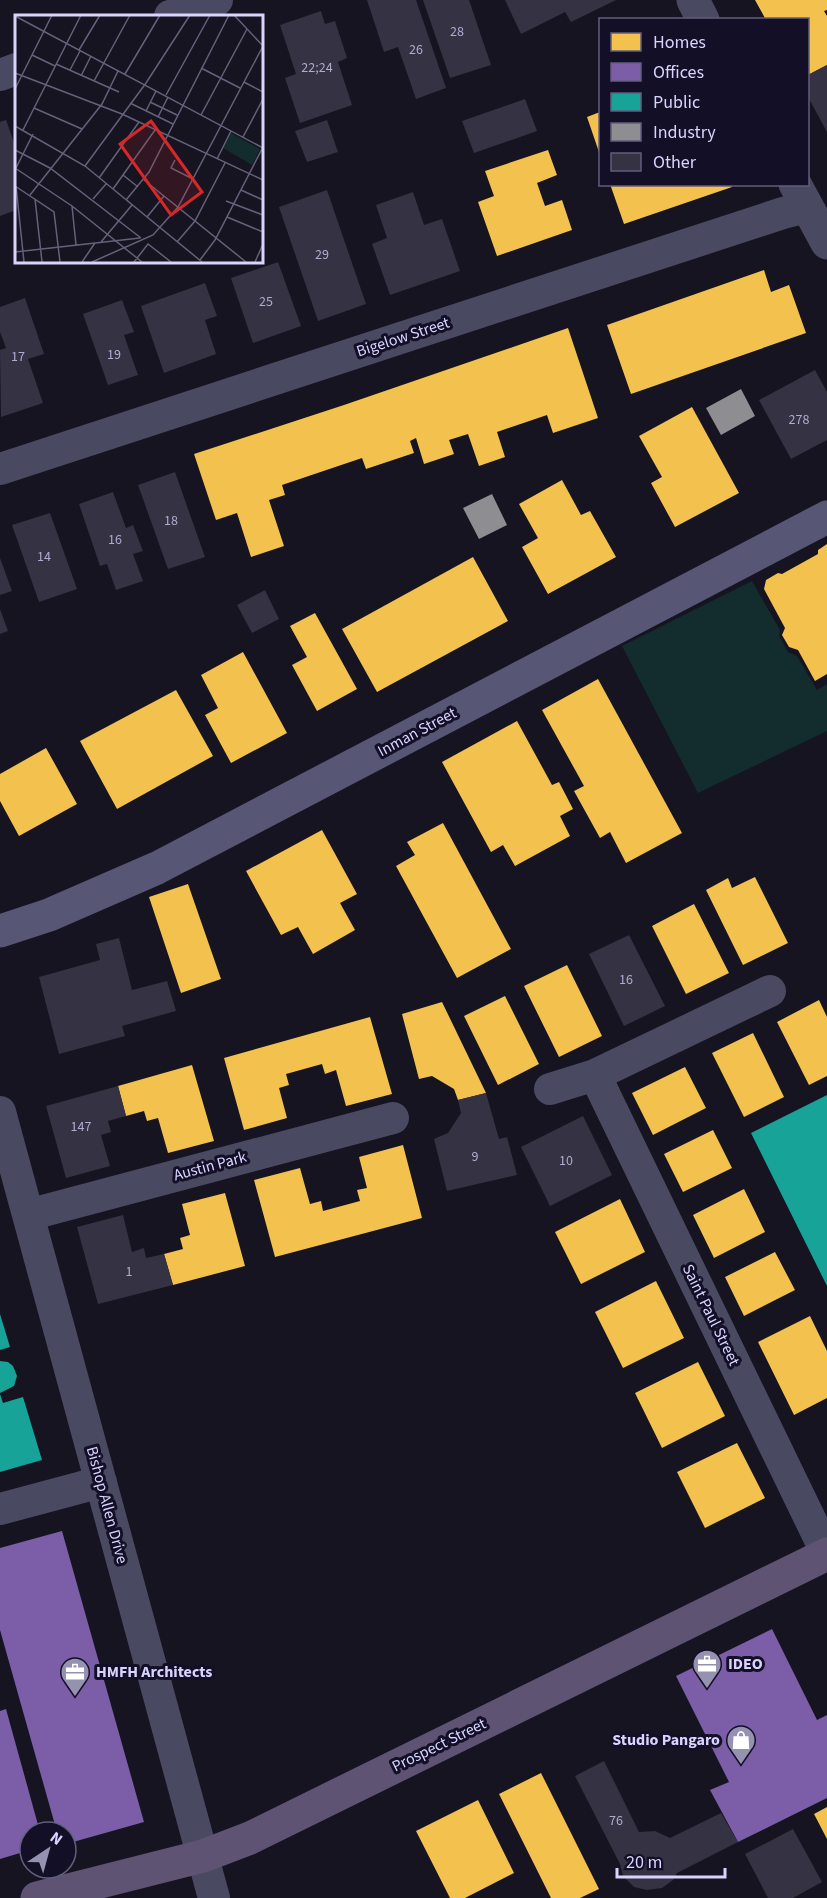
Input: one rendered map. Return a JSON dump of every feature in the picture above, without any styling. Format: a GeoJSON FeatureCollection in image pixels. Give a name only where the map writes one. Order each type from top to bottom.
{"type":"FeatureCollection","features":[{"type":"Feature","properties":{"kind":"main road","name":"Inman Street"},"geometry":{"type":"LineString","coordinates":[[0,931],[49,915],[157,868],[827,517]]}},
{"type":"Feature","properties":{"kind":"main road","name":"Prospect Street"},"geometry":{"type":"LineString","coordinates":[[37,1898],[203,1856],[250,1838],[827,1554]]}},
{"type":"Feature","properties":{"kind":"street"},"geometry":{"type":"LineString","coordinates":[[173,15],[217,0]]}},
{"type":"Feature","properties":{"kind":"street"},"geometry":{"type":"LineString","coordinates":[[693,0],[702,18]]}},
{"type":"Feature","properties":{"kind":"street"},"geometry":{"type":"LineString","coordinates":[[0,75],[15,69]]}},
{"type":"Feature","properties":{"kind":"street"},"geometry":{"type":"LineString","coordinates":[[801,196],[827,243]]}},
{"type":"Feature","properties":{"kind":"street","name":"Bigelow Street"},"geometry":{"type":"LineString","coordinates":[[0,469],[772,216],[801,196]]}},
{"type":"Feature","properties":{"kind":"street"},"geometry":{"type":"LineString","coordinates":[[550,1089],[595,1075],[770,991]]}},
{"type":"Feature","properties":{"kind":"street","name":"Saint Paul Street"},"geometry":{"type":"LineString","coordinates":[[595,1075],[827,1554]]}},
{"type":"Feature","properties":{"kind":"street","name":"Bishop Allen Drive"},"geometry":{"type":"LineString","coordinates":[[0,1112],[214,1898]]}},
{"type":"Feature","properties":{"kind":"street","name":"Austin Park"},"geometry":{"type":"LineString","coordinates":[[28,1215],[393,1118]]}},
{"type":"Feature","properties":{"kind":"street"},"geometry":{"type":"LineString","coordinates":[[0,1509],[101,1482]]}},
{"type":"Feature","properties":{"kind":"green space"},"geometry":{"type":"Polygon","coordinates":[[[752,581],[780,630],[779,636],[788,652],[797,656],[817,690],[827,684],[827,731],[698,793],[622,646],[752,581]]]}},
{"type":"Feature","properties":{"kind":"building: Homes"},"geometry":{"type":"Polygon","coordinates":[[[755,0],[827,0],[827,10],[824,11],[827,16],[827,65],[809,74],[809,18],[765,18],[755,0]]]}},
{"type":"Feature","properties":{"kind":"building: Homes"},"geometry":{"type":"Polygon","coordinates":[[[599,112],[599,152],[587,117],[599,112]]]}},
{"type":"Feature","properties":{"kind":"building: Homes"},"geometry":{"type":"Polygon","coordinates":[[[548,150],[557,175],[537,183],[545,206],[562,200],[572,230],[497,256],[478,202],[494,196],[485,171],[548,150]]]}},
{"type":"Feature","properties":{"kind":"building: Homes"},"geometry":{"type":"Polygon","coordinates":[[[611,186],[732,186],[732,187],[624,224],[611,186]]]}},
{"type":"Feature","properties":{"kind":"building: Homes"},"geometry":{"type":"Polygon","coordinates":[[[764,270],[771,292],[789,285],[806,333],[631,394],[607,325],[764,270]]]}},
{"type":"Feature","properties":{"kind":"building: Homes"},"geometry":{"type":"Polygon","coordinates":[[[568,328],[598,418],[553,433],[547,415],[497,432],[505,457],[479,466],[468,434],[449,440],[454,454],[424,464],[416,438],[410,441],[414,453],[366,469],[362,458],[282,485],[285,495],[269,500],[284,546],[251,557],[237,513],[216,520],[194,454],[568,328]]]}},
{"type":"Feature","properties":{"kind":"building: Homes"},"geometry":{"type":"Polygon","coordinates":[[[692,407],[739,493],[675,527],[651,483],[662,477],[639,436],[692,407]]]}},
{"type":"Feature","properties":{"kind":"building: Homes"},"geometry":{"type":"Polygon","coordinates":[[[562,480],[581,515],[590,511],[616,557],[548,594],[522,547],[538,538],[519,504],[562,480]]]}},
{"type":"Feature","properties":{"kind":"building: Homes"},"geometry":{"type":"Polygon","coordinates":[[[827,544],[827,674],[815,681],[798,650],[789,647],[782,635],[785,628],[764,589],[766,580],[818,554],[818,550],[827,544]]]}},
{"type":"Feature","properties":{"kind":"building: Homes"},"geometry":{"type":"Polygon","coordinates":[[[473,557],[508,621],[377,692],[342,629],[473,557]]]}},
{"type":"Feature","properties":{"kind":"building: Homes"},"geometry":{"type":"Polygon","coordinates":[[[315,613],[357,689],[317,711],[292,665],[307,657],[290,626],[315,613]]]}},
{"type":"Feature","properties":{"kind":"building: Homes"},"geometry":{"type":"Polygon","coordinates":[[[243,652],[287,733],[231,763],[205,715],[218,708],[201,675],[243,652]]]}},
{"type":"Feature","properties":{"kind":"building: Homes"},"geometry":{"type":"Polygon","coordinates":[[[598,679],[682,833],[626,863],[610,832],[600,838],[574,791],[584,786],[542,710],[598,679]]]}},
{"type":"Feature","properties":{"kind":"building: Homes"},"geometry":{"type":"Polygon","coordinates":[[[176,690],[213,756],[117,809],[80,741],[176,690]]]}},
{"type":"Feature","properties":{"kind":"building: Homes"},"geometry":{"type":"Polygon","coordinates":[[[517,721],[552,785],[559,782],[573,809],[560,816],[570,836],[515,866],[503,845],[491,852],[442,762],[517,721]]]}},
{"type":"Feature","properties":{"kind":"building: Homes"},"geometry":{"type":"Polygon","coordinates":[[[46,748],[77,804],[19,836],[0,801],[0,774],[46,748]]]}},
{"type":"Feature","properties":{"kind":"building: Homes"},"geometry":{"type":"Polygon","coordinates":[[[443,823],[511,949],[457,978],[396,866],[415,855],[407,842],[443,823]]]}},
{"type":"Feature","properties":{"kind":"building: Homes"},"geometry":{"type":"Polygon","coordinates":[[[322,830],[357,894],[340,903],[355,930],[313,954],[298,927],[281,935],[246,871],[322,830]]]}},
{"type":"Feature","properties":{"kind":"building: Homes"},"geometry":{"type":"Polygon","coordinates":[[[755,877],[788,943],[743,965],[706,890],[728,878],[732,888],[755,877]]]}},
{"type":"Feature","properties":{"kind":"building: Homes"},"geometry":{"type":"Polygon","coordinates":[[[188,884],[221,979],[181,993],[149,897],[188,884]]]}},
{"type":"Feature","properties":{"kind":"building: Homes"},"geometry":{"type":"Polygon","coordinates":[[[694,904],[729,973],[686,994],[652,926],[694,904]]]}},
{"type":"Feature","properties":{"kind":"building: Homes"},"geometry":{"type":"Polygon","coordinates":[[[567,965],[602,1036],[559,1057],[524,986],[567,965]]]}},
{"type":"Feature","properties":{"kind":"building: Homes"},"geometry":{"type":"Polygon","coordinates":[[[505,996],[539,1064],[498,1085],[464,1016],[505,996]]]}},
{"type":"Feature","properties":{"kind":"building: Homes"},"geometry":{"type":"Polygon","coordinates":[[[819,1000],[827,1017],[827,1076],[809,1085],[777,1022],[819,1000]]]}},
{"type":"Feature","properties":{"kind":"building: Homes"},"geometry":{"type":"Polygon","coordinates":[[[442,1002],[486,1093],[458,1100],[454,1089],[432,1076],[419,1079],[402,1014],[442,1002]]]}},
{"type":"Feature","properties":{"kind":"building: Homes"},"geometry":{"type":"Polygon","coordinates":[[[370,1017],[392,1094],[346,1106],[336,1070],[325,1074],[322,1064],[286,1074],[289,1085],[279,1088],[287,1118],[244,1130],[224,1058],[370,1017]]]}},
{"type":"Feature","properties":{"kind":"building: Homes"},"geometry":{"type":"Polygon","coordinates":[[[753,1033],[784,1097],[744,1117],[712,1053],[753,1033]]]}},
{"type":"Feature","properties":{"kind":"building: Homes"},"geometry":{"type":"Polygon","coordinates":[[[192,1065],[214,1141],[168,1153],[158,1118],[147,1121],[144,1111],[126,1116],[118,1086],[192,1065]]]}},
{"type":"Feature","properties":{"kind":"building: Homes"},"geometry":{"type":"Polygon","coordinates":[[[685,1067],[706,1108],[653,1135],[632,1093],[685,1067]]]}},
{"type":"Feature","properties":{"kind":"building: Homes"},"geometry":{"type":"Polygon","coordinates":[[[713,1130],[732,1168],[683,1192],[664,1154],[713,1130]]]}},
{"type":"Feature","properties":{"kind":"building: Homes"},"geometry":{"type":"Polygon","coordinates":[[[403,1145],[422,1218],[275,1257],[254,1180],[300,1168],[310,1204],[321,1201],[323,1211],[360,1201],[357,1190],[367,1188],[359,1157],[403,1145]]]}},
{"type":"Feature","properties":{"kind":"building: Homes"},"geometry":{"type":"Polygon","coordinates":[[[744,1189],[765,1232],[714,1258],[693,1215],[744,1189]]]}},
{"type":"Feature","properties":{"kind":"building: Homes"},"geometry":{"type":"Polygon","coordinates":[[[225,1193],[245,1266],[173,1285],[164,1254],[183,1249],[180,1238],[190,1235],[182,1204],[225,1193]]]}},
{"type":"Feature","properties":{"kind":"building: Homes"},"geometry":{"type":"Polygon","coordinates":[[[620,1199],[645,1252],[581,1284],[555,1232],[620,1199]]]}},
{"type":"Feature","properties":{"kind":"building: Homes"},"geometry":{"type":"Polygon","coordinates":[[[775,1252],[795,1290],[744,1316],[725,1277],[775,1252]]]}},
{"type":"Feature","properties":{"kind":"building: Homes"},"geometry":{"type":"Polygon","coordinates":[[[656,1281],[684,1338],[623,1368],[595,1312],[656,1281]]]}},
{"type":"Feature","properties":{"kind":"building: Homes"},"geometry":{"type":"Polygon","coordinates":[[[810,1316],[827,1351],[827,1398],[794,1415],[758,1342],[810,1316]]]}},
{"type":"Feature","properties":{"kind":"building: Homes"},"geometry":{"type":"Polygon","coordinates":[[[698,1362],[725,1416],[662,1448],[635,1393],[698,1362]]]}},
{"type":"Feature","properties":{"kind":"building: Homes"},"geometry":{"type":"Polygon","coordinates":[[[737,1443],[765,1498],[705,1528],[677,1472],[737,1443]]]}},
{"type":"Feature","properties":{"kind":"building: Homes"},"geometry":{"type":"Polygon","coordinates":[[[541,1773],[599,1889],[580,1898],[551,1898],[499,1794],[541,1773]]]}},
{"type":"Feature","properties":{"kind":"building: Homes"},"geometry":{"type":"Polygon","coordinates":[[[478,1800],[514,1873],[465,1898],[450,1898],[416,1831],[478,1800]]]}},
{"type":"Feature","properties":{"kind":"building: Homes"},"geometry":{"type":"Polygon","coordinates":[[[827,1807],[827,1839],[814,1814],[827,1807]]]}},
{"type":"Feature","properties":{"kind":"building: Offices"},"geometry":{"type":"Polygon","coordinates":[[[62,1531],[144,1822],[78,1841],[78,1820],[54,1820],[0,1630],[0,1548],[62,1531]]]}},
{"type":"Feature","properties":{"kind":"building: Offices"},"geometry":{"type":"Polygon","coordinates":[[[772,1629],[817,1720],[827,1715],[827,1798],[738,1842],[710,1790],[729,1782],[676,1676],[772,1629]]]}},
{"type":"Feature","properties":{"kind":"building: Offices"},"geometry":{"type":"Polygon","coordinates":[[[6,1709],[37,1820],[18,1820],[18,1854],[0,1859],[0,1711],[6,1709]]]}},
{"type":"Feature","properties":{"kind":"building: Public"},"geometry":{"type":"Polygon","coordinates":[[[827,1095],[827,1286],[751,1133],[827,1095]]]}},
{"type":"Feature","properties":{"kind":"building: Public"},"geometry":{"type":"Polygon","coordinates":[[[0,1314],[10,1347],[0,1350],[0,1314]]]}},
{"type":"Feature","properties":{"kind":"building: Public"},"geometry":{"type":"Polygon","coordinates":[[[0,1361],[8,1362],[13,1366],[17,1376],[14,1386],[0,1393],[0,1361]]]}},
{"type":"Feature","properties":{"kind":"building: Public"},"geometry":{"type":"Polygon","coordinates":[[[0,1394],[3,1403],[23,1397],[42,1460],[0,1472],[0,1394]]]}},
{"type":"Feature","properties":{"kind":"building: Industry"},"geometry":{"type":"Polygon","coordinates":[[[741,389],[755,416],[721,435],[706,408],[741,389]]]}},
{"type":"Feature","properties":{"kind":"building: Industry"},"geometry":{"type":"Polygon","coordinates":[[[492,494],[507,525],[479,539],[463,508],[492,494]]]}},
{"type":"Feature","properties":{"kind":"building: Other"},"geometry":{"type":"Polygon","coordinates":[[[367,0],[416,0],[446,88],[416,99],[398,47],[384,52],[367,0]]]}},
{"type":"Feature","properties":{"kind":"building: Other"},"geometry":{"type":"Polygon","coordinates":[[[423,0],[469,0],[491,65],[450,78],[423,0]]]}},
{"type":"Feature","properties":{"kind":"building: Other"},"geometry":{"type":"Polygon","coordinates":[[[505,0],[616,0],[571,22],[565,12],[521,34],[505,0]]]}},
{"type":"Feature","properties":{"kind":"building: Other"},"geometry":{"type":"Polygon","coordinates":[[[321,11],[325,24],[335,21],[347,58],[338,62],[352,105],[300,123],[285,78],[296,74],[280,25],[321,11]]]}},
{"type":"Feature","properties":{"kind":"building: Other"},"geometry":{"type":"Polygon","coordinates":[[[827,65],[827,132],[809,99],[809,74],[827,65]]]}},
{"type":"Feature","properties":{"kind":"building: Other"},"geometry":{"type":"Polygon","coordinates":[[[525,99],[537,131],[474,153],[462,121],[525,99]]]}},
{"type":"Feature","properties":{"kind":"building: Other"},"geometry":{"type":"Polygon","coordinates":[[[6,120],[15,145],[15,210],[0,216],[0,122],[6,120]]]}},
{"type":"Feature","properties":{"kind":"building: Other"},"geometry":{"type":"Polygon","coordinates":[[[327,120],[338,152],[307,162],[295,131],[327,120]]]}},
{"type":"Feature","properties":{"kind":"building: Other"},"geometry":{"type":"Polygon","coordinates":[[[327,190],[366,304],[318,321],[279,207],[327,190]]]}},
{"type":"Feature","properties":{"kind":"building: Other"},"geometry":{"type":"Polygon","coordinates":[[[413,192],[424,225],[442,219],[460,271],[390,295],[372,244],[387,238],[376,205],[413,192]]]}},
{"type":"Feature","properties":{"kind":"building: Other"},"geometry":{"type":"Polygon","coordinates":[[[278,262],[301,326],[253,343],[231,278],[278,262]]]}},
{"type":"Feature","properties":{"kind":"building: Other"},"geometry":{"type":"Polygon","coordinates":[[[205,283],[217,316],[205,320],[216,354],[164,373],[141,306],[205,283]]]}},
{"type":"Feature","properties":{"kind":"building: Other"},"geometry":{"type":"Polygon","coordinates":[[[25,298],[44,354],[28,359],[43,403],[1,417],[0,350],[6,348],[0,332],[0,307],[25,298]]]}},
{"type":"Feature","properties":{"kind":"building: Other"},"geometry":{"type":"Polygon","coordinates":[[[122,300],[134,332],[124,335],[138,375],[108,385],[83,314],[122,300]]]}},
{"type":"Feature","properties":{"kind":"building: Other"},"geometry":{"type":"Polygon","coordinates":[[[815,370],[827,392],[827,440],[791,459],[759,400],[815,370]]]}},
{"type":"Feature","properties":{"kind":"building: Other"},"geometry":{"type":"Polygon","coordinates":[[[175,472],[205,557],[168,569],[138,485],[175,472]]]}},
{"type":"Feature","properties":{"kind":"building: Other"},"geometry":{"type":"Polygon","coordinates":[[[113,492],[126,528],[133,525],[143,551],[133,554],[143,581],[116,590],[107,564],[100,566],[79,504],[113,492]]]}},
{"type":"Feature","properties":{"kind":"building: Other"},"geometry":{"type":"Polygon","coordinates":[[[50,513],[77,589],[39,602],[12,525],[50,513]]]}},
{"type":"Feature","properties":{"kind":"building: Other"},"geometry":{"type":"Polygon","coordinates":[[[0,558],[12,591],[0,595],[0,558]]]}},
{"type":"Feature","properties":{"kind":"building: Other"},"geometry":{"type":"Polygon","coordinates":[[[265,590],[279,619],[252,633],[237,605],[265,590]]]}},
{"type":"Feature","properties":{"kind":"building: Other"},"geometry":{"type":"Polygon","coordinates":[[[0,609],[8,631],[0,634],[0,609]]]}},
{"type":"Feature","properties":{"kind":"building: Other"},"geometry":{"type":"Polygon","coordinates":[[[629,935],[665,1006],[624,1026],[589,954],[629,935]]]}},
{"type":"Feature","properties":{"kind":"building: Other"},"geometry":{"type":"Polygon","coordinates":[[[119,938],[132,990],[167,981],[176,1011],[122,1026],[125,1036],[59,1054],[39,977],[100,960],[96,944],[119,938]]]}},
{"type":"Feature","properties":{"kind":"building: Other"},"geometry":{"type":"Polygon","coordinates":[[[118,1086],[126,1116],[108,1121],[111,1132],[101,1135],[110,1166],[66,1178],[46,1106],[118,1086]]]}},
{"type":"Feature","properties":{"kind":"building: Other"},"geometry":{"type":"Polygon","coordinates":[[[486,1093],[499,1139],[507,1137],[517,1175],[447,1191],[434,1139],[448,1133],[461,1113],[458,1100],[486,1093]]]}},
{"type":"Feature","properties":{"kind":"building: Other"},"geometry":{"type":"Polygon","coordinates":[[[583,1116],[612,1175],[550,1206],[521,1147],[583,1116]]]}},
{"type":"Feature","properties":{"kind":"building: Other"},"geometry":{"type":"Polygon","coordinates":[[[123,1215],[132,1252],[144,1248],[146,1258],[164,1254],[173,1285],[98,1304],[77,1227],[123,1215]]]}},
{"type":"Feature","properties":{"kind":"building: Other"},"geometry":{"type":"Polygon","coordinates":[[[604,1761],[639,1832],[655,1831],[670,1838],[721,1813],[738,1842],[677,1873],[673,1880],[662,1888],[647,1890],[634,1887],[623,1876],[620,1864],[575,1776],[604,1761]]]}},
{"type":"Feature","properties":{"kind":"building: Other"},"geometry":{"type":"Polygon","coordinates":[[[793,1829],[822,1882],[793,1898],[768,1898],[745,1854],[793,1829]]]}},
{"type":"Feature","properties":{"kind":"place","name":"IDEO"},"geometry":{"type":"Point","coordinates":[707,1690]}},
{"type":"Feature","properties":{"kind":"place","name":"HMFH Architects"},"geometry":{"type":"Point","coordinates":[75,1698]}},
{"type":"Feature","properties":{"kind":"place","name":"Studio Pangaro"},"geometry":{"type":"Point","coordinates":[741,1766]}}]}
